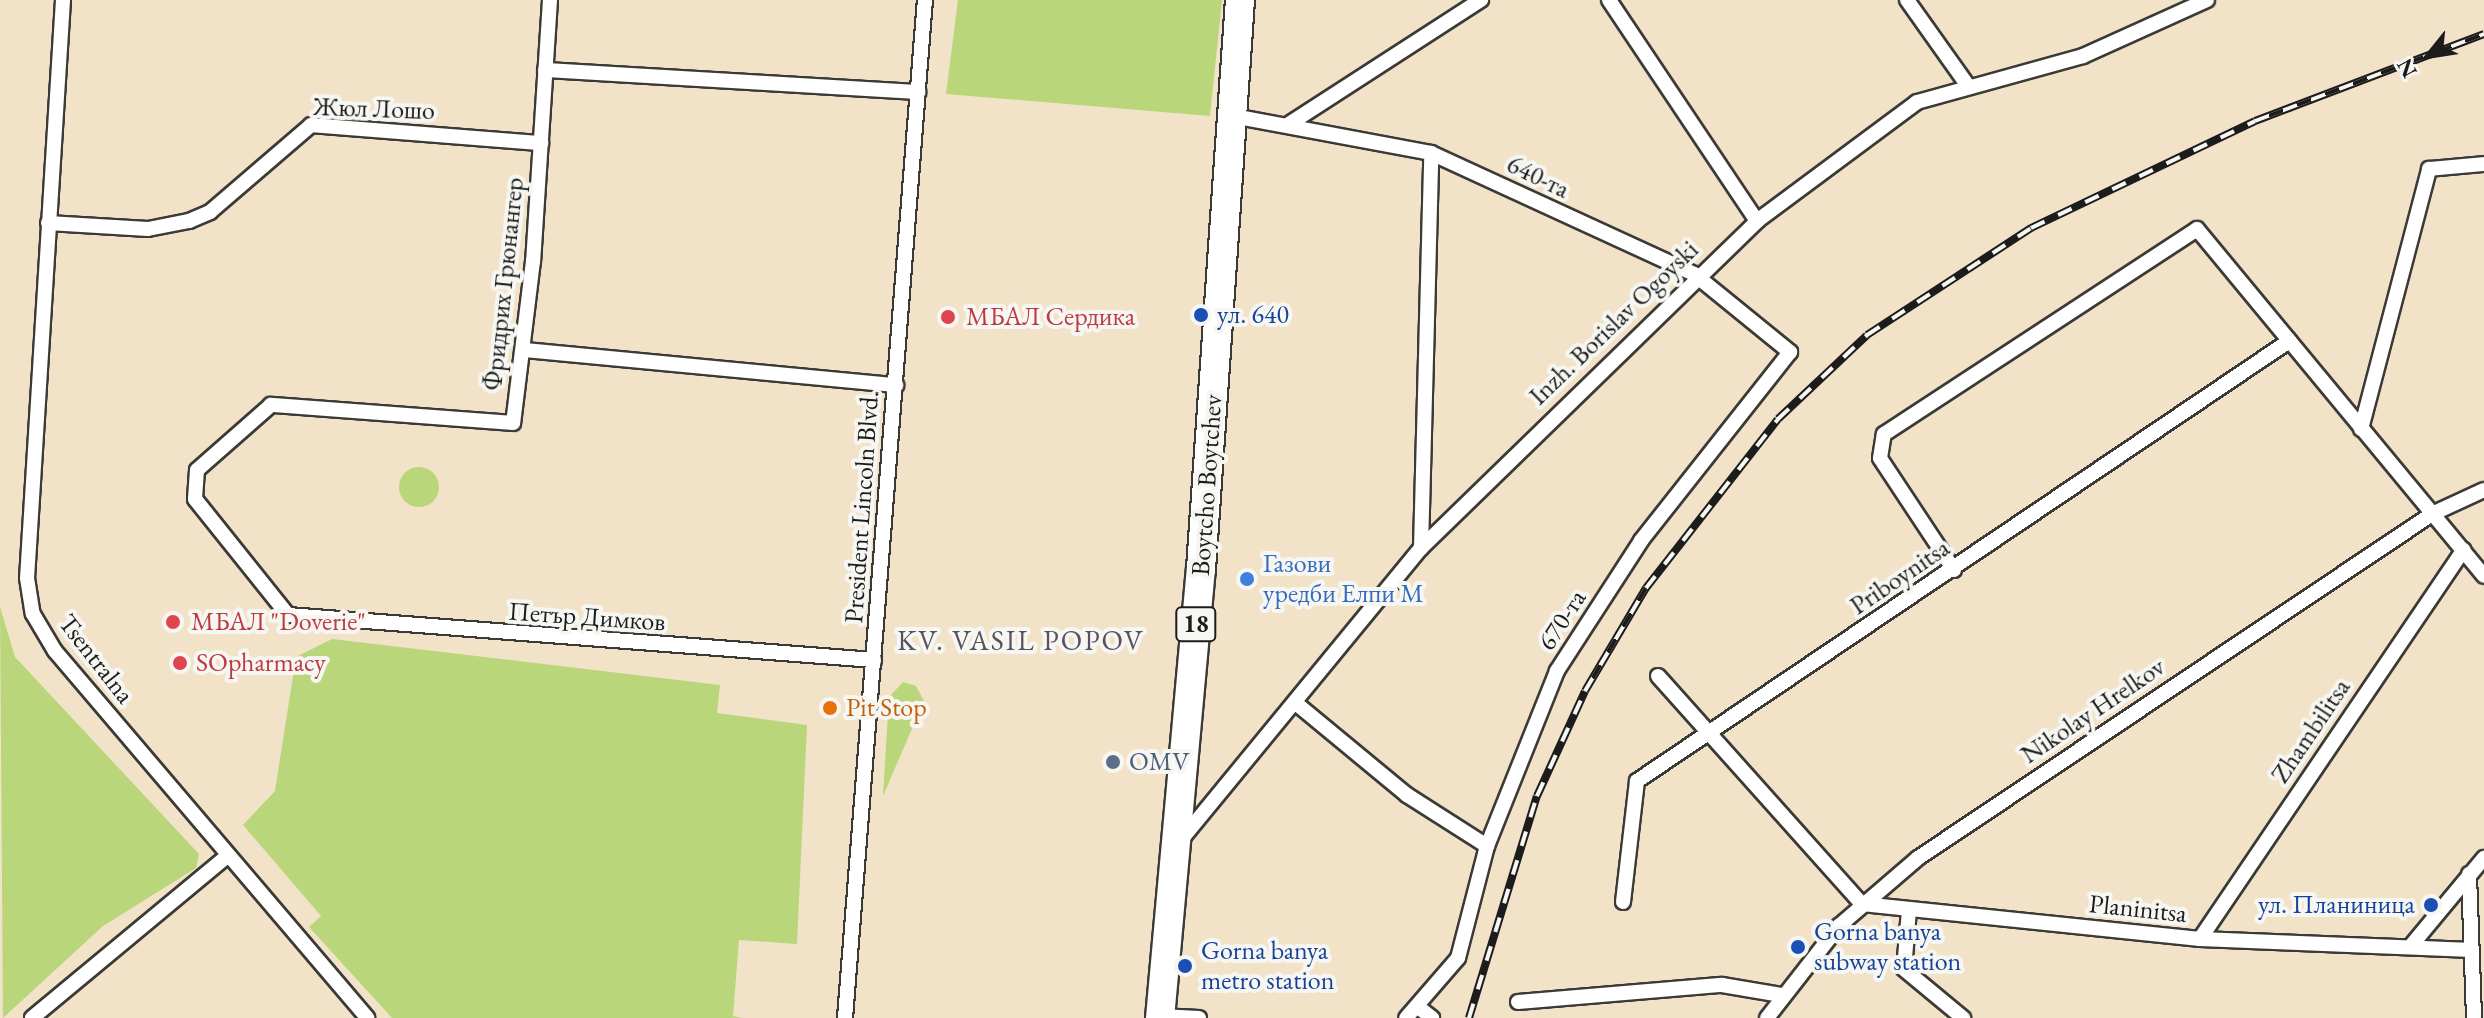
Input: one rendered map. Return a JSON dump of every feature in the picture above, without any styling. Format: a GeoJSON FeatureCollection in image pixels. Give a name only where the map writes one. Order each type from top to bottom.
{"type":"FeatureCollection","features":[{"type":"Feature","properties":{"kind":"highway","name":"Boytcho Boytchev"},"geometry":{"type":"LineString","coordinates":[[1160,1017],[1240,0]]}},
{"type":"Feature","properties":{"kind":"street","name":"Tsentralna"},"geometry":{"type":"LineString","coordinates":[[63,0],[27,578],[33,614],[55,651],[226,857],[367,1018]]}},
{"type":"Feature","properties":{"kind":"street","name":"Фридрих Грюнангер"},"geometry":{"type":"LineString","coordinates":[[296,616],[195,499],[197,470],[271,405],[513,423],[524,350],[550,0]]}},
{"type":"Feature","properties":{"kind":"street","name":"President Lincoln Blvd."},"geometry":{"type":"LineString","coordinates":[[845,1018],[925,0]]}},
{"type":"Feature","properties":{"kind":"street"},"geometry":{"type":"LineString","coordinates":[[1289,124],[1481,0]]}},
{"type":"Feature","properties":{"kind":"street"},"geometry":{"type":"LineString","coordinates":[[1609,0],[1757,221]]}},
{"type":"Feature","properties":{"kind":"street"},"geometry":{"type":"LineString","coordinates":[[1907,0],[1966,83]]}},
{"type":"Feature","properties":{"kind":"street","name":"Inzh. Borislav Ogoyski"},"geometry":{"type":"LineString","coordinates":[[1175,846],[1297,704],[1421,548],[1694,274],[1757,221],[1891,118],[1966,83],[2083,56],[2207,0]]}},
{"type":"Feature","properties":{"kind":"street"},"geometry":{"type":"LineString","coordinates":[[545,70],[918,92]]}},
{"type":"Feature","properties":{"kind":"street","name":"640-та"},"geometry":{"type":"LineString","coordinates":[[1233,116],[1289,124],[1431,153],[1694,274],[1790,352]]}},
{"type":"Feature","properties":{"kind":"street","name":"Жюл Лошо"},"geometry":{"type":"LineString","coordinates":[[48,223],[148,229],[189,221],[210,212],[311,125],[541,143]]}},
{"type":"Feature","properties":{"kind":"street"},"geometry":{"type":"LineString","coordinates":[[1421,548],[1431,153]]}},
{"type":"Feature","properties":{"kind":"street"},"geometry":{"type":"LineString","coordinates":[[2361,429],[2429,169],[2484,164]]}},
{"type":"Feature","properties":{"kind":"street"},"geometry":{"type":"LineString","coordinates":[[1954,570],[1880,458],[1884,434],[2197,229],[2484,576]]}},
{"type":"Feature","properties":{"kind":"street","name":"Priboynitsa"},"geometry":{"type":"LineString","coordinates":[[1623,902],[1637,781],[1954,570],[2289,341]]}},
{"type":"Feature","properties":{"kind":"street"},"geometry":{"type":"LineString","coordinates":[[524,350],[896,385]]}},
{"type":"Feature","properties":{"kind":"street","name":"670-та"},"geometry":{"type":"LineString","coordinates":[[1418,1007],[1458,958],[1487,846],[1557,671],[1641,541],[1790,352]]}},
{"type":"Feature","properties":{"kind":"street","name":"Nikolay Hrelkov"},"geometry":{"type":"LineString","coordinates":[[1767,1018],[1781,995],[1862,904],[1931,849],[2432,514],[2484,490]]}},
{"type":"Feature","properties":{"kind":"street","name":"Zhambilitsa"},"geometry":{"type":"LineString","coordinates":[[2200,939],[2463,550]]}},
{"type":"Feature","properties":{"kind":"street","name":"Петър Димков"},"geometry":{"type":"LineString","coordinates":[[296,616],[874,660]]}},
{"type":"Feature","properties":{"kind":"street"},"geometry":{"type":"LineString","coordinates":[[1658,676],[1713,731],[1862,904]]}},
{"type":"Feature","properties":{"kind":"street"},"geometry":{"type":"LineString","coordinates":[[1297,704],[1407,795],[1487,846]]}},
{"type":"Feature","properties":{"kind":"street"},"geometry":{"type":"LineString","coordinates":[[32,1018],[226,857]]}},
{"type":"Feature","properties":{"kind":"street"},"geometry":{"type":"LineString","coordinates":[[2410,947],[2484,858]]}},
{"type":"Feature","properties":{"kind":"street"},"geometry":{"type":"LineString","coordinates":[[2469,874],[2474,1018]]}},
{"type":"Feature","properties":{"kind":"street","name":"Planinitsa"},"geometry":{"type":"LineString","coordinates":[[1862,904],[2200,939],[2472,950]]}},
{"type":"Feature","properties":{"kind":"street"},"geometry":{"type":"LineString","coordinates":[[1909,910],[1904,969],[1963,1018]]}},
{"type":"Feature","properties":{"kind":"street"},"geometry":{"type":"LineString","coordinates":[[1518,1002],[1722,985],[1781,995]]}},
{"type":"Feature","properties":{"kind":"street"},"geometry":{"type":"LineString","coordinates":[[1406,1018],[1418,1007],[1432,1018]]}},
{"type":"Feature","properties":{"kind":"street"},"geometry":{"type":"LineString","coordinates":[[1160,1017],[1199,1018]]}},
{"type":"Feature","properties":{"kind":"green space"},"geometry":{"type":"Polygon","coordinates":[[[958,0],[1222,0],[1210,116],[946,94],[958,0]]]}},
{"type":"Feature","properties":{"kind":"green space"},"geometry":{"type":"Polygon","coordinates":[[[419,467],[433,473],[439,487],[433,501],[419,507],[405,501],[399,487],[405,473],[419,467]]]}},
{"type":"Feature","properties":{"kind":"green space"},"geometry":{"type":"Polygon","coordinates":[[[0,607],[15,657],[199,854],[196,868],[103,926],[3,1018],[0,607]]]}},
{"type":"Feature","properties":{"kind":"green space"},"geometry":{"type":"Polygon","coordinates":[[[332,639],[720,685],[717,713],[807,725],[797,944],[739,940],[733,1016],[742,1018],[392,1018],[309,927],[321,916],[243,825],[275,791],[296,657],[332,639]]]}},
{"type":"Feature","properties":{"kind":"green space"},"geometry":{"type":"Polygon","coordinates":[[[903,682],[916,686],[924,701],[883,796],[889,697],[903,682]]]}},
{"type":"Feature","properties":{"kind":"railway"},"geometry":{"type":"LineString","coordinates":[[1469,1018],[1537,796],[1585,691],[1646,588],[1778,419],[1867,335],[2031,228],[2255,121],[2484,34]]}},
{"type":"Feature","properties":{"kind":"place","name":"ул. 640"},"geometry":{"type":"Point","coordinates":[1201,315]}},
{"type":"Feature","properties":{"kind":"place","name":"МБАЛ Сердика"},"geometry":{"type":"Point","coordinates":[948,317]}},
{"type":"Feature","properties":{"kind":"place","name":"Газови уредби Елпи М"},"geometry":{"type":"Point","coordinates":[1247,579]}},
{"type":"Feature","properties":{"kind":"place","name":"МБАЛ \"Doverie\""},"geometry":{"type":"Point","coordinates":[173,622]}},
{"type":"Feature","properties":{"kind":"place","name":"SOpharmacy"},"geometry":{"type":"Point","coordinates":[180,663]}},
{"type":"Feature","properties":{"kind":"place","name":"Pit Stop"},"geometry":{"type":"Point","coordinates":[830,708]}},
{"type":"Feature","properties":{"kind":"place","name":"OMV"},"geometry":{"type":"Point","coordinates":[1113,762]}},
{"type":"Feature","properties":{"kind":"place","name":"ул. Планиница"},"geometry":{"type":"Point","coordinates":[2431,905]}},
{"type":"Feature","properties":{"kind":"place","name":"Gorna banya subway station"},"geometry":{"type":"Point","coordinates":[1798,947]}},
{"type":"Feature","properties":{"kind":"place","name":"Gorna banya metro station"},"geometry":{"type":"Point","coordinates":[1185,966]}},
{"type":"Feature","properties":{"kind":"district","name":"KV. VASIL POPOV"},"geometry":{"type":"Point","coordinates":[1021,640]}}]}
